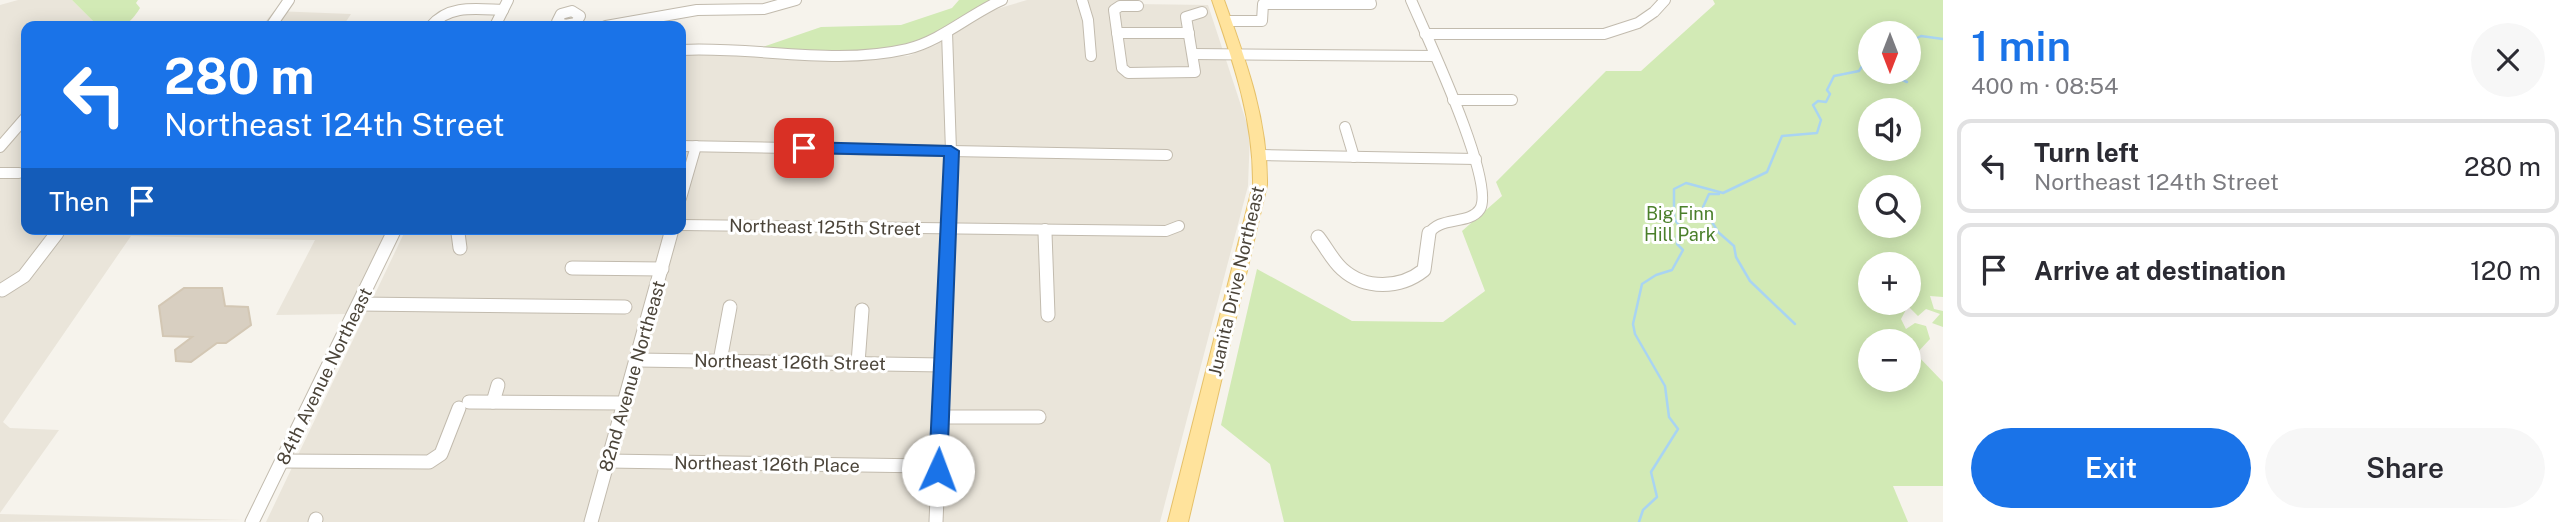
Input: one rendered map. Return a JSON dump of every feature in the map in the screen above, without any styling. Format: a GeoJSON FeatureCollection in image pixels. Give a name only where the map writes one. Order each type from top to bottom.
{"type":"FeatureCollection","features":[{"type":"Feature","properties":{"kind":"main road","name":"Juanita Drive Northeast"},"geometry":{"type":"LineString","coordinates":[[1178,522],[1250,231],[1262,155],[1249,93],[1219,0]]}},
{"type":"Feature","properties":{"kind":"street"},"geometry":{"type":"LineString","coordinates":[[274,21],[289,0]]}},
{"type":"Feature","properties":{"kind":"street"},"geometry":{"type":"LineString","coordinates":[[629,21],[715,5],[761,11],[775,9],[796,0]]}},
{"type":"Feature","properties":{"kind":"street"},"geometry":{"type":"LineString","coordinates":[[686,50],[873,53],[906,49],[947,32],[1002,0]]}},
{"type":"Feature","properties":{"kind":"street"},"geometry":{"type":"LineString","coordinates":[[1082,0],[1088,20],[1091,56]]}},
{"type":"Feature","properties":{"kind":"street"},"geometry":{"type":"LineString","coordinates":[[1225,21],[1262,21],[1263,4],[1371,5],[1370,0]]}},
{"type":"Feature","properties":{"kind":"street"},"geometry":{"type":"LineString","coordinates":[[1318,237],[1339,267],[1350,276],[1375,284],[1410,282],[1424,270],[1427,236],[1434,228],[1477,212],[1484,199],[1476,159],[1411,0]]}},
{"type":"Feature","properties":{"kind":"street"},"geometry":{"type":"LineString","coordinates":[[1425,34],[1604,34],[1632,26],[1660,8],[1665,0]]}},
{"type":"Feature","properties":{"kind":"street"},"geometry":{"type":"LineString","coordinates":[[434,21],[447,11],[506,5]]}},
{"type":"Feature","properties":{"kind":"street"},"geometry":{"type":"LineString","coordinates":[[498,21],[506,5]]}},
{"type":"Feature","properties":{"kind":"street"},"geometry":{"type":"LineString","coordinates":[[1138,6],[1116,8],[1117,33],[1124,72],[1187,75],[1194,72],[1186,17],[1190,13],[1202,12]]}},
{"type":"Feature","properties":{"kind":"street"},"geometry":{"type":"LineString","coordinates":[[936,522],[951,151],[947,32]]}},
{"type":"Feature","properties":{"kind":"street"},"geometry":{"type":"LineString","coordinates":[[1117,33],[1189,33]]}},
{"type":"Feature","properties":{"kind":"street"},"geometry":{"type":"LineString","coordinates":[[1193,54],[1435,56]]}},
{"type":"Feature","properties":{"kind":"street"},"geometry":{"type":"LineString","coordinates":[[1453,100],[1512,100]]}},
{"type":"Feature","properties":{"kind":"street"},"geometry":{"type":"LineString","coordinates":[[0,147],[4,137],[21,122]]}},
{"type":"Feature","properties":{"kind":"street"},"geometry":{"type":"LineString","coordinates":[[1345,127],[1353,158]]}},
{"type":"Feature","properties":{"kind":"street"},"geometry":{"type":"LineString","coordinates":[[686,146],[1167,155]]}},
{"type":"Feature","properties":{"kind":"street"},"geometry":{"type":"LineString","coordinates":[[686,179],[696,146]]}},
{"type":"Feature","properties":{"kind":"street"},"geometry":{"type":"LineString","coordinates":[[1262,155],[1476,159]]}},
{"type":"Feature","properties":{"kind":"street"},"geometry":{"type":"LineString","coordinates":[[0,173],[19,173]]}},
{"type":"Feature","properties":{"kind":"street","name":"Northeast 125th Street"},"geometry":{"type":"LineString","coordinates":[[686,225],[1166,231],[1178,226]]}},
{"type":"Feature","properties":{"kind":"street"},"geometry":{"type":"LineString","coordinates":[[1045,229],[1048,315]]}},
{"type":"Feature","properties":{"kind":"street"},"geometry":{"type":"LineString","coordinates":[[2,290],[24,276],[55,235]]}},
{"type":"Feature","properties":{"kind":"street","name":"84th Avenue Northeast"},"geometry":{"type":"LineString","coordinates":[[252,522],[392,235]]}},
{"type":"Feature","properties":{"kind":"street"},"geometry":{"type":"LineString","coordinates":[[458,235],[460,248]]}},
{"type":"Feature","properties":{"kind":"street","name":"82nd Avenue Northeast"},"geometry":{"type":"LineString","coordinates":[[591,522],[670,235]]}},
{"type":"Feature","properties":{"kind":"street"},"geometry":{"type":"LineString","coordinates":[[572,268],[662,269]]}},
{"type":"Feature","properties":{"kind":"street"},"geometry":{"type":"LineString","coordinates":[[359,304],[625,307]]}},
{"type":"Feature","properties":{"kind":"street"},"geometry":{"type":"LineString","coordinates":[[720,361],[730,307]]}},
{"type":"Feature","properties":{"kind":"street"},"geometry":{"type":"LineString","coordinates":[[858,363],[862,310]]}},
{"type":"Feature","properties":{"kind":"street","name":"Northeast 126th Street"},"geometry":{"type":"LineString","coordinates":[[638,360],[942,365]]}},
{"type":"Feature","properties":{"kind":"street"},"geometry":{"type":"LineString","coordinates":[[493,402],[498,385]]}},
{"type":"Feature","properties":{"kind":"street"},"geometry":{"type":"LineString","coordinates":[[282,461],[422,463],[436,459],[464,405],[493,402],[624,403]]}},
{"type":"Feature","properties":{"kind":"street"},"geometry":{"type":"LineString","coordinates":[[940,417],[1039,417]]}},
{"type":"Feature","properties":{"kind":"street","name":"Northeast 126th Place"},"geometry":{"type":"LineString","coordinates":[[607,461],[927,466]]}},
{"type":"Feature","properties":{"kind":"shaded area"},"geometry":{"type":"Polygon","coordinates":[[[18,0],[72,0],[93,21],[21,21],[21,235],[386,235],[347,314],[276,315],[315,240],[131,236],[3,422],[10,428],[59,430],[0,513],[0,5],[18,0]]]}},
{"type":"Feature","properties":{"kind":"shaded area"},"geometry":{"type":"Polygon","coordinates":[[[1027,0],[1134,0],[1135,4],[1208,5],[1250,133],[1248,186],[1160,522],[266,522],[403,235],[686,235],[686,54],[706,52],[821,58],[908,56],[936,45],[990,11],[1027,0]]]}},
{"type":"Feature","properties":{"kind":"shaded area"},"geometry":{"type":"Polygon","coordinates":[[[274,11],[351,14],[346,21],[266,21],[274,11]]]}},
{"type":"Feature","properties":{"kind":"shaded area"},"geometry":{"type":"Polygon","coordinates":[[[0,514],[243,520],[0,522],[0,514]]]}},
{"type":"Feature","properties":{"kind":"green space"},"geometry":{"type":"Polygon","coordinates":[[[72,0],[138,0],[136,3],[140,8],[130,21],[93,21],[72,0]]]}},
{"type":"Feature","properties":{"kind":"green space"},"geometry":{"type":"Polygon","coordinates":[[[959,0],[999,0],[947,32],[890,52],[754,50],[821,27],[901,25],[952,8],[959,0]]]}},
{"type":"Feature","properties":{"kind":"green space","name":"Big Finn Hill Park"},"geometry":{"type":"Polygon","coordinates":[[[1713,0],[1943,0],[1943,297],[1930,296],[1934,309],[1943,311],[1943,327],[1932,323],[1940,314],[1926,309],[1921,313],[1921,252],[1858,252],[1858,315],[1903,315],[1901,319],[1906,329],[1858,329],[1858,392],[1921,392],[1921,359],[1943,382],[1943,486],[1893,486],[1908,522],[1284,522],[1270,464],[1221,425],[1257,269],[1352,321],[1443,322],[1485,291],[1462,231],[1502,196],[1496,182],[1606,71],[1641,71],[1715,4],[1713,0]]]}},
{"type":"Feature","properties":{"kind":"green space"},"geometry":{"type":"Polygon","coordinates":[[[1915,323],[1926,326],[1930,339],[1921,349],[1921,329],[1906,329],[1915,323]]]}},
{"type":"Feature","properties":{"kind":"building"},"geometry":{"type":"Polygon","coordinates":[[[184,288],[222,288],[225,306],[248,307],[251,325],[226,343],[217,343],[191,362],[176,361],[175,350],[192,337],[163,336],[159,306],[184,288]]]}},
{"type":"Feature","properties":{"kind":"waterway"},"geometry":{"type":"LineString","coordinates":[[1922,36],[1943,39]]}},
{"type":"Feature","properties":{"kind":"waterway"},"geometry":{"type":"LineString","coordinates":[[1639,522],[1643,510],[1657,497],[1651,472],[1678,429],[1669,417],[1665,386],[1635,334],[1633,324],[1642,284],[1656,275],[1672,270],[1683,250],[1677,244],[1677,236],[1683,231],[1674,218],[1674,189],[1686,183],[1723,193],[1767,172],[1782,136],[1817,133],[1821,120],[1813,105],[1818,101],[1826,102],[1830,94],[1827,90],[1834,76],[1858,71]]}},
{"type":"Feature","properties":{"kind":"waterway"},"geometry":{"type":"LineString","coordinates":[[1719,194],[1709,194],[1703,207],[1718,232],[1734,246],[1736,257],[1750,281],[1795,324]]}},
{"type":"Feature","properties":{"kind":"route"},"geometry":{"type":"LineString","coordinates":[[804,148],[951,151],[938,470]]}}]}
